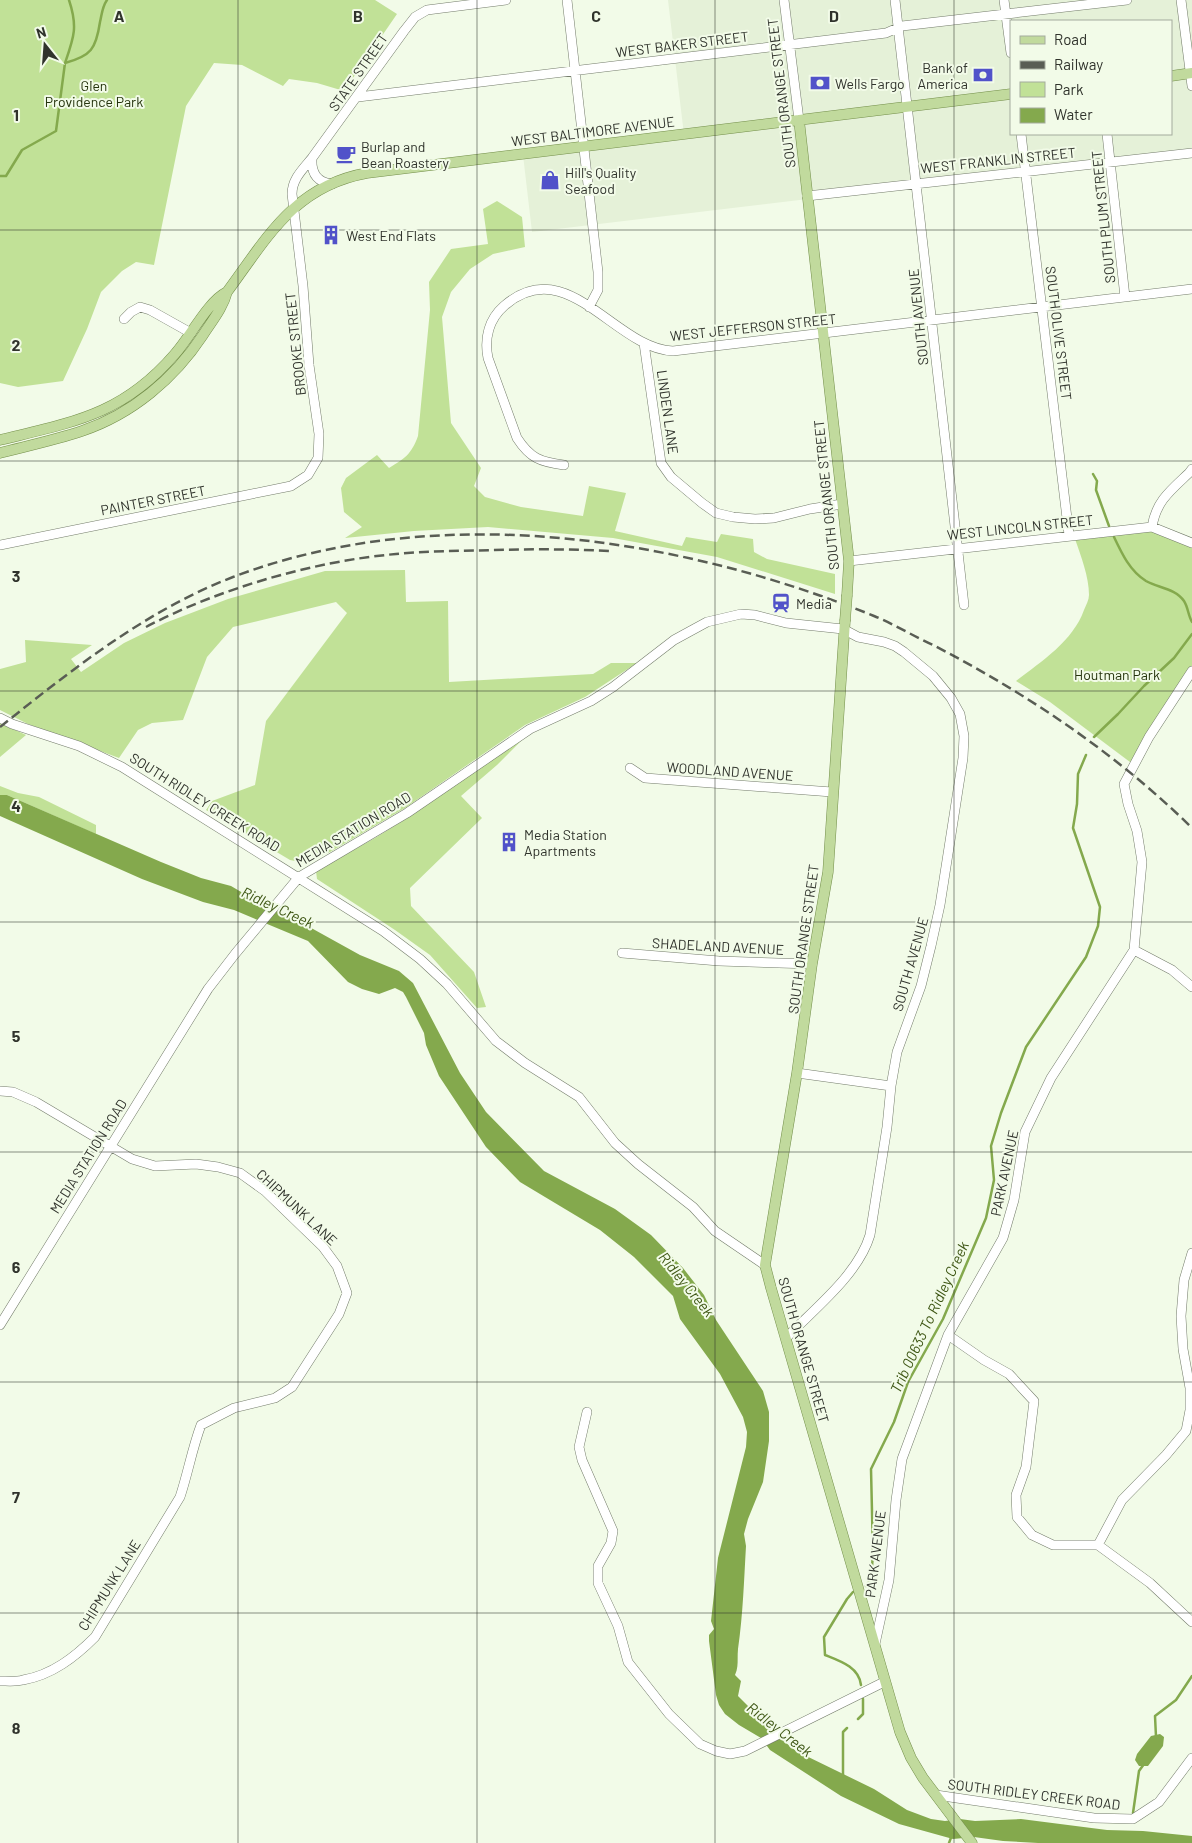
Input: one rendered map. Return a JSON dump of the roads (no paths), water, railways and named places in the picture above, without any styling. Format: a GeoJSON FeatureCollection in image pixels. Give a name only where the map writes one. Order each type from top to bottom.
{"type":"FeatureCollection","features":[{"type":"Feature","properties":{"kind":"main road"},"geometry":{"type":"LineString","coordinates":[[1172,76],[1191,73]]}},
{"type":"Feature","properties":{"kind":"main road","name":"WEST BALTIMORE AVENUE"},"geometry":{"type":"LineString","coordinates":[[227,292],[279,222],[294,207],[332,184],[366,173],[1010,94]]}},
{"type":"Feature","properties":{"kind":"main road","name":"SOUTH ORANGE STREET"},"geometry":{"type":"LineString","coordinates":[[799,120],[849,561],[828,872],[765,1265],[900,1732],[911,1758],[970,1841]]}},
{"type":"Feature","properties":{"kind":"main road"},"geometry":{"type":"LineString","coordinates":[[0,440],[79,421],[111,406],[134,392],[152,378],[176,354],[218,296],[227,292]]}},
{"type":"Feature","properties":{"kind":"main road"},"geometry":{"type":"LineString","coordinates":[[0,453],[83,431],[111,418],[140,401],[159,386],[192,350],[224,301],[227,292]]}},
{"type":"Feature","properties":{"kind":"street"},"geometry":{"type":"LineString","coordinates":[[431,4],[506,0]]}},
{"type":"Feature","properties":{"kind":"street"},"geometry":{"type":"LineString","coordinates":[[567,0],[599,285],[589,307]]}},
{"type":"Feature","properties":{"kind":"street","name":"SOUTH ORANGE STREET"},"geometry":{"type":"LineString","coordinates":[[784,0],[799,120]]}},
{"type":"Feature","properties":{"kind":"street","name":"SOUTH AVENUE"},"geometry":{"type":"LineString","coordinates":[[895,0],[964,605]]}},
{"type":"Feature","properties":{"kind":"street"},"geometry":{"type":"LineString","coordinates":[[1004,0],[1010,46]]}},
{"type":"Feature","properties":{"kind":"street","name":"WEST BAKER STREET"},"geometry":{"type":"LineString","coordinates":[[358,97],[886,33],[898,27],[1127,0]]}},
{"type":"Feature","properties":{"kind":"street"},"geometry":{"type":"LineString","coordinates":[[1181,0],[1192,86]]}},
{"type":"Feature","properties":{"kind":"street","name":"STATE STREET"},"geometry":{"type":"LineString","coordinates":[[294,207],[293,185],[301,171],[358,97],[404,31],[415,17],[431,4]]}},
{"type":"Feature","properties":{"kind":"street","name":"SOUTH OLIVE STREET"},"geometry":{"type":"LineString","coordinates":[[1021,135],[1069,535]]}},
{"type":"Feature","properties":{"kind":"street","name":"SOUTH PLUM STREET"},"geometry":{"type":"LineString","coordinates":[[1107,135],[1125,297]]}},
{"type":"Feature","properties":{"kind":"street","name":"WEST FRANKLIN STREET"},"geometry":{"type":"LineString","coordinates":[[807,196],[1192,153]]}},
{"type":"Feature","properties":{"kind":"street"},"geometry":{"type":"LineString","coordinates":[[312,158],[312,168],[315,176],[325,183],[332,184]]}},
{"type":"Feature","properties":{"kind":"street","name":"BROOKE STREET"},"geometry":{"type":"LineString","coordinates":[[294,207],[309,365],[319,434],[318,458],[308,475]]}},
{"type":"Feature","properties":{"kind":"street","name":"WEST JEFFERSON STREET"},"geometry":{"type":"LineString","coordinates":[[564,465],[546,463],[535,458],[523,448],[517,438],[491,370],[486,348],[491,323],[500,310],[514,299],[529,292],[539,290],[566,293],[644,343],[664,350],[678,351],[1192,289]]}},
{"type":"Feature","properties":{"kind":"street"},"geometry":{"type":"LineString","coordinates":[[124,319],[140,307],[150,310],[191,333]]}},
{"type":"Feature","properties":{"kind":"street","name":"LINDEN LANE"},"geometry":{"type":"LineString","coordinates":[[644,343],[662,463],[671,477],[702,503],[716,512],[733,517],[755,519],[774,518],[810,508],[842,504]]}},
{"type":"Feature","properties":{"kind":"street"},"geometry":{"type":"LineString","coordinates":[[1152,527],[1154,514],[1165,495],[1192,469]]}},
{"type":"Feature","properties":{"kind":"street","name":"PAINTER STREET"},"geometry":{"type":"LineString","coordinates":[[0,545],[291,486],[308,475]]}},
{"type":"Feature","properties":{"kind":"street","name":"WEST LINCOLN STREET"},"geometry":{"type":"LineString","coordinates":[[849,561],[1152,527],[1192,543]]}},
{"type":"Feature","properties":{"kind":"street","name":"MEDIA STATION ROAD"},"geometry":{"type":"LineString","coordinates":[[0,1325],[208,989],[299,877],[407,813],[530,729],[591,701],[613,687],[674,640],[699,626],[725,617],[741,614],[755,615],[786,623],[844,625]]}},
{"type":"Feature","properties":{"kind":"street","name":"SOUTH AVENUE"},"geometry":{"type":"LineString","coordinates":[[786,1338],[841,1282],[866,1248],[888,1126],[891,1086],[897,1052],[921,986],[936,922],[963,758],[964,736],[960,714],[951,698],[933,676],[895,646],[858,637],[844,625]]}},
{"type":"Feature","properties":{"kind":"street","name":"PARK AVENUE"},"geometry":{"type":"LineString","coordinates":[[874,1647],[889,1580],[896,1500],[902,1459],[948,1335],[1003,1238],[1014,1200],[1025,1132],[1051,1078],[1134,950],[1142,862],[1137,831],[1124,784],[1149,737],[1192,671]]}},
{"type":"Feature","properties":{"kind":"street","name":"SOUTH RIDLEY CREEK ROAD"},"geometry":{"type":"LineString","coordinates":[[0,718],[12,724],[79,746],[122,767],[383,931],[420,959],[446,984],[496,1040],[525,1063],[579,1097],[615,1143],[638,1164],[693,1207],[715,1231],[765,1265]]}},
{"type":"Feature","properties":{"kind":"street","name":"WOODLAND AVENUE"},"geometry":{"type":"LineString","coordinates":[[630,768],[645,778],[832,792]]}},
{"type":"Feature","properties":{"kind":"street"},"geometry":{"type":"LineString","coordinates":[[1134,950],[1172,970],[1192,987]]}},
{"type":"Feature","properties":{"kind":"street","name":"SHADELAND AVENUE"},"geometry":{"type":"LineString","coordinates":[[622,953],[718,961],[812,964]]}},
{"type":"Feature","properties":{"kind":"street"},"geometry":{"type":"LineString","coordinates":[[797,1073],[891,1086]]}},
{"type":"Feature","properties":{"kind":"street","name":"CHIPMUNK LANE"},"geometry":{"type":"LineString","coordinates":[[0,1091],[13,1092],[36,1102],[132,1159],[155,1166],[196,1164],[240,1173],[265,1191],[323,1247],[338,1266],[347,1293],[339,1314],[292,1387],[275,1398],[234,1408],[201,1425],[192,1448],[188,1472],[180,1497],[95,1637],[78,1654],[48,1673],[22,1681],[0,1681]]}},
{"type":"Feature","properties":{"kind":"street"},"geometry":{"type":"LineString","coordinates":[[1098,1545],[1122,1500],[1166,1455],[1186,1431],[1190,1410],[1190,1388],[1180,1316],[1184,1280],[1192,1253]]}},
{"type":"Feature","properties":{"kind":"street"},"geometry":{"type":"LineString","coordinates":[[948,1335],[984,1360],[1010,1374],[1034,1400],[1026,1467],[1016,1495],[1017,1518],[1032,1535],[1052,1545],[1098,1545],[1150,1583],[1192,1622]]}},
{"type":"Feature","properties":{"kind":"street"},"geometry":{"type":"LineString","coordinates":[[587,1412],[579,1448],[582,1460],[613,1531],[611,1543],[598,1566],[598,1583],[618,1626],[628,1662],[669,1714],[700,1744],[716,1752],[730,1754],[745,1751],[884,1682]]}},
{"type":"Feature","properties":{"kind":"street","name":"SOUTH RIDLEY CREEK ROAD"},"geometry":{"type":"LineString","coordinates":[[936,1795],[1094,1818],[1133,1820],[1159,1802],[1192,1758]]}},
{"type":"Feature","properties":{"kind":"water","name":"Ridley Creek"},"geometry":{"type":"Polygon","coordinates":[[[0,795],[7,795],[201,878],[231,886],[263,905],[295,919],[360,955],[399,971],[413,983],[460,1073],[486,1112],[544,1171],[615,1209],[651,1235],[683,1268],[704,1295],[716,1320],[763,1391],[769,1412],[769,1441],[763,1482],[744,1534],[746,1546],[743,1598],[735,1675],[741,1681],[738,1696],[767,1725],[776,1731],[780,1738],[796,1751],[874,1789],[907,1810],[931,1819],[975,1821],[1021,1819],[1107,1830],[1143,1831],[1192,1836],[1192,1843],[1038,1843],[974,1837],[953,1839],[899,1824],[841,1796],[770,1750],[761,1738],[725,1714],[719,1705],[716,1695],[709,1635],[714,1629],[711,1621],[718,1558],[746,1447],[747,1432],[743,1417],[720,1374],[680,1319],[673,1296],[634,1257],[600,1230],[520,1182],[486,1147],[439,1076],[426,1045],[424,1033],[403,992],[395,988],[379,994],[362,989],[348,982],[308,941],[234,910],[203,902],[142,879],[0,816],[0,795]]]}},
{"type":"Feature","properties":{"kind":"water"},"geometry":{"type":"Polygon","coordinates":[[[1160,1734],[1164,1737],[1163,1746],[1148,1766],[1139,1766],[1135,1760],[1137,1754],[1151,1736],[1160,1734]]]}},
{"type":"Feature","properties":{"kind":"waterway"},"geometry":{"type":"LineString","coordinates":[[65,63],[74,32],[72,9],[69,0]]}},
{"type":"Feature","properties":{"kind":"waterway"},"geometry":{"type":"LineString","coordinates":[[0,176],[6,176],[22,150],[56,131],[65,63],[81,57],[91,50],[107,0]]}},
{"type":"Feature","properties":{"kind":"waterway"},"geometry":{"type":"LineString","coordinates":[[1093,474],[1097,481],[1096,490],[1109,526]]}},
{"type":"Feature","properties":{"kind":"waterway"},"geometry":{"type":"LineString","coordinates":[[1114,537],[1127,562],[1135,572],[1146,581],[1176,593],[1185,603],[1192,622]]}},
{"type":"Feature","properties":{"kind":"waterway","name":"Trib 00633 To Ridley Creek"},"geometry":{"type":"LineString","coordinates":[[1094,737],[1174,658],[1192,634]]}},
{"type":"Feature","properties":{"kind":"waterway","name":"Trib 00633 To Ridley Creek"},"geometry":{"type":"LineString","coordinates":[[866,1586],[871,1579],[873,1554],[871,1469],[894,1422],[908,1382],[943,1319],[986,1218],[994,1180],[991,1146],[1001,1113],[1026,1047],[1086,957],[1098,926],[1100,907],[1073,828],[1077,804],[1078,774],[1086,755]]}},
{"type":"Feature","properties":{"kind":"waterway","name":"Trib 00633 To Ridley Creek"},"geometry":{"type":"LineString","coordinates":[[853,1592],[824,1637],[825,1655],[853,1669],[861,1685]]}},
{"type":"Feature","properties":{"kind":"waterway"},"geometry":{"type":"LineString","coordinates":[[1156,1737],[1155,1716],[1176,1700],[1192,1676]]}},
{"type":"Feature","properties":{"kind":"waterway","name":"Trib 00633 To Ridley Creek"},"geometry":{"type":"LineString","coordinates":[[858,1719],[863,1714],[863,1699]]}},
{"type":"Feature","properties":{"kind":"waterway","name":"Trib 00633 To Ridley Creek"},"geometry":{"type":"LineString","coordinates":[[843,1776],[843,1732],[847,1728]]}},
{"type":"Feature","properties":{"kind":"waterway"},"geometry":{"type":"LineString","coordinates":[[1133,1813],[1139,1771],[1144,1764]]}},
{"type":"Feature","properties":{"kind":"waterway"},"geometry":{"type":"LineString","coordinates":[[949,1843],[952,1835]]}},
{"type":"Feature","properties":{"kind":"railway"},"geometry":{"type":"LineString","coordinates":[[0,727],[83,663],[140,624],[201,591],[233,577],[311,553],[391,539],[473,534],[556,538],[638,548],[719,565],[798,588],[881,619],[968,664],[1036,704],[1102,750],[1192,828]]}},
{"type":"Feature","properties":{"kind":"railway"},"geometry":{"type":"LineString","coordinates":[[146,627],[174,613],[235,589],[300,570],[332,563],[408,553],[538,549],[611,551]]}},
{"type":"Feature","properties":{"kind":"place","name":"Bank of America"},"geometry":{"type":"Point","coordinates":[983,75]}},
{"type":"Feature","properties":{"kind":"place","name":"Wells Fargo"},"geometry":{"type":"Point","coordinates":[820,83]}},
{"type":"Feature","properties":{"kind":"place","name":"Burlap and Bean Roastery"},"geometry":{"type":"Point","coordinates":[346,154]}},
{"type":"Feature","properties":{"kind":"place","name":"Hill's Quality Seafood"},"geometry":{"type":"Point","coordinates":[550,180]}},
{"type":"Feature","properties":{"kind":"place","name":"West End Flats"},"geometry":{"type":"Point","coordinates":[331,235]}},
{"type":"Feature","properties":{"kind":"place","name":"Media"},"geometry":{"type":"Point","coordinates":[781,603]}},
{"type":"Feature","properties":{"kind":"place","name":"Media Station Apartments"},"geometry":{"type":"Point","coordinates":[509,842]}},
{"type":"Feature","properties":{"kind":"park label","name":"Glen Providence Park"},"geometry":{"type":"Point","coordinates":[94,94]}},
{"type":"Feature","properties":{"kind":"park label","name":"Houtman Park"},"geometry":{"type":"Point","coordinates":[1117,674]}}]}
